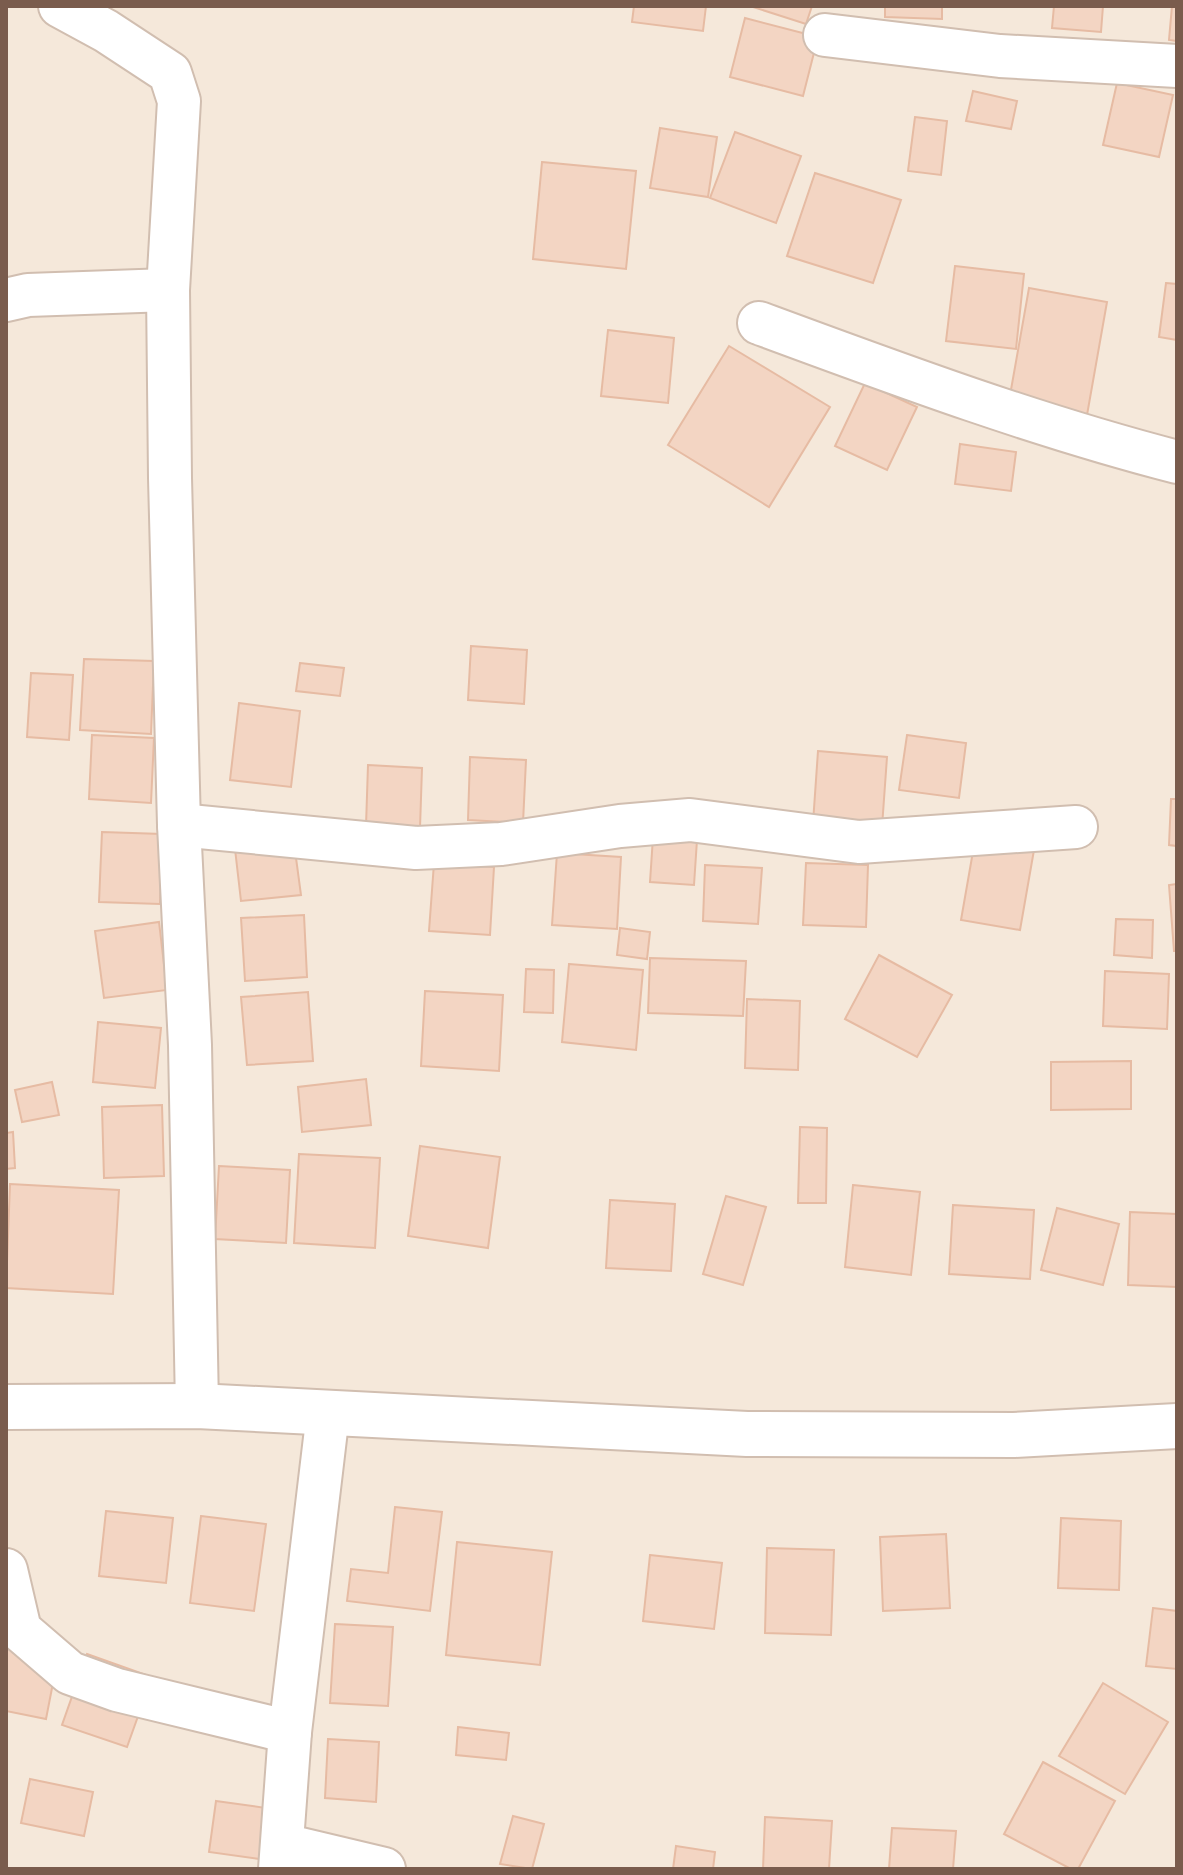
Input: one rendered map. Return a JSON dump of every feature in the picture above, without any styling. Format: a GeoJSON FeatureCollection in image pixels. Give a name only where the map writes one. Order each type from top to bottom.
{"type":"FeatureCollection","features":[{"type":"Feature","properties":{"kind":"street"},"geometry":{"type":"LineString","coordinates":[[60,6],[106,31],[170,73],[179,101],[168,290],[170,478],[179,825],[190,1045],[197,1406]]}},
{"type":"Feature","properties":{"kind":"street"},"geometry":{"type":"LineString","coordinates":[[825,35],[1000,56],[1177,66]]}},
{"type":"Feature","properties":{"kind":"street"},"geometry":{"type":"LineString","coordinates":[[6,300],[28,295],[168,290]]}},
{"type":"Feature","properties":{"kind":"street"},"geometry":{"type":"LineString","coordinates":[[759,323],[953,395],[1108,444],[1177,462]]}},
{"type":"Feature","properties":{"kind":"street"},"geometry":{"type":"LineString","coordinates":[[179,825],[416,848],[501,844],[620,826],[690,820],[859,842],[1076,827]]}},
{"type":"Feature","properties":{"kind":"street"},"geometry":{"type":"LineString","coordinates":[[6,1407],[197,1406],[747,1434],[1014,1435],[1177,1426]]}},
{"type":"Feature","properties":{"kind":"street"},"geometry":{"type":"LineString","coordinates":[[328,1413],[290,1732],[282,1857],[384,1869]]}},
{"type":"Feature","properties":{"kind":"street"},"geometry":{"type":"LineString","coordinates":[[6,1570],[20,1630],[70,1673],[117,1690],[290,1732]]}},
{"type":"Feature","properties":{"kind":"shaded area"},"geometry":{"type":"Polygon","coordinates":[[[6,6],[1177,6],[1177,1869],[6,1869],[6,6]]]}},
{"type":"Feature","properties":{"kind":"building"},"geometry":{"type":"Polygon","coordinates":[[[634,6],[706,6],[703,31],[632,22],[634,6]]]}},
{"type":"Feature","properties":{"kind":"building"},"geometry":{"type":"Polygon","coordinates":[[[750,6],[812,6],[806,24],[750,6]]]}},
{"type":"Feature","properties":{"kind":"building"},"geometry":{"type":"Polygon","coordinates":[[[885,6],[942,6],[942,19],[885,17],[885,6]]]}},
{"type":"Feature","properties":{"kind":"building"},"geometry":{"type":"Polygon","coordinates":[[[1054,6],[1103,6],[1101,32],[1052,28],[1054,6]]]}},
{"type":"Feature","properties":{"kind":"building"},"geometry":{"type":"Polygon","coordinates":[[[1172,6],[1177,6],[1177,41],[1169,40],[1172,6]]]}},
{"type":"Feature","properties":{"kind":"building"},"geometry":{"type":"Polygon","coordinates":[[[745,18],[818,37],[803,96],[730,77],[745,18]]]}},
{"type":"Feature","properties":{"kind":"building"},"geometry":{"type":"Polygon","coordinates":[[[1117,83],[1173,95],[1159,157],[1103,145],[1117,83]]]}},
{"type":"Feature","properties":{"kind":"building"},"geometry":{"type":"Polygon","coordinates":[[[973,91],[1017,101],[1011,129],[966,121],[973,91]]]}},
{"type":"Feature","properties":{"kind":"building"},"geometry":{"type":"Polygon","coordinates":[[[915,117],[947,121],[941,175],[908,171],[915,117]]]}},
{"type":"Feature","properties":{"kind":"building"},"geometry":{"type":"Polygon","coordinates":[[[660,128],[717,137],[708,197],[650,188],[660,128]]]}},
{"type":"Feature","properties":{"kind":"building"},"geometry":{"type":"Polygon","coordinates":[[[735,132],[801,156],[776,223],[710,198],[735,132]]]}},
{"type":"Feature","properties":{"kind":"building"},"geometry":{"type":"Polygon","coordinates":[[[542,162],[636,171],[626,269],[533,259],[542,162]]]}},
{"type":"Feature","properties":{"kind":"building"},"geometry":{"type":"Polygon","coordinates":[[[815,173],[901,200],[873,283],[787,256],[815,173]]]}},
{"type":"Feature","properties":{"kind":"building"},"geometry":{"type":"Polygon","coordinates":[[[955,266],[1024,274],[1016,349],[946,341],[955,266]]]}},
{"type":"Feature","properties":{"kind":"building"},"geometry":{"type":"Polygon","coordinates":[[[1166,283],[1177,284],[1177,340],[1159,337],[1166,283]]]}},
{"type":"Feature","properties":{"kind":"building"},"geometry":{"type":"Polygon","coordinates":[[[1029,288],[1107,302],[1087,415],[1009,401],[1029,288]]]}},
{"type":"Feature","properties":{"kind":"building"},"geometry":{"type":"Polygon","coordinates":[[[608,330],[674,338],[668,403],[601,396],[608,330]]]}},
{"type":"Feature","properties":{"kind":"building"},"geometry":{"type":"Polygon","coordinates":[[[729,346],[830,407],[769,507],[668,445],[729,346]]]}},
{"type":"Feature","properties":{"kind":"building"},"geometry":{"type":"Polygon","coordinates":[[[865,383],[917,407],[887,470],[835,446],[865,383]]]}},
{"type":"Feature","properties":{"kind":"building"},"geometry":{"type":"Polygon","coordinates":[[[960,444],[1016,452],[1011,491],[955,484],[960,444]]]}},
{"type":"Feature","properties":{"kind":"building"},"geometry":{"type":"Polygon","coordinates":[[[471,646],[527,650],[524,704],[468,700],[471,646]]]}},
{"type":"Feature","properties":{"kind":"building"},"geometry":{"type":"Polygon","coordinates":[[[84,659],[154,661],[151,734],[80,730],[84,659]]]}},
{"type":"Feature","properties":{"kind":"building"},"geometry":{"type":"Polygon","coordinates":[[[300,663],[344,668],[340,696],[296,691],[300,663]]]}},
{"type":"Feature","properties":{"kind":"building"},"geometry":{"type":"Polygon","coordinates":[[[31,673],[73,675],[69,740],[27,737],[31,673]]]}},
{"type":"Feature","properties":{"kind":"building"},"geometry":{"type":"Polygon","coordinates":[[[239,703],[300,711],[291,787],[230,780],[239,703]]]}},
{"type":"Feature","properties":{"kind":"building"},"geometry":{"type":"Polygon","coordinates":[[[92,735],[154,738],[151,803],[89,799],[92,735]]]}},
{"type":"Feature","properties":{"kind":"building"},"geometry":{"type":"Polygon","coordinates":[[[907,735],[966,743],[959,798],[899,790],[907,735]]]}},
{"type":"Feature","properties":{"kind":"building"},"geometry":{"type":"Polygon","coordinates":[[[818,751],[887,757],[882,827],[813,823],[818,751]]]}},
{"type":"Feature","properties":{"kind":"building"},"geometry":{"type":"Polygon","coordinates":[[[470,757],[526,760],[523,823],[468,820],[470,757]]]}},
{"type":"Feature","properties":{"kind":"building"},"geometry":{"type":"Polygon","coordinates":[[[368,765],[422,768],[420,828],[366,826],[368,765]]]}},
{"type":"Feature","properties":{"kind":"building"},"geometry":{"type":"Polygon","coordinates":[[[1171,799],[1177,799],[1177,846],[1169,845],[1171,799]]]}},
{"type":"Feature","properties":{"kind":"building"},"geometry":{"type":"Polygon","coordinates":[[[102,832],[162,834],[160,904],[99,902],[102,832]]]}},
{"type":"Feature","properties":{"kind":"building"},"geometry":{"type":"Polygon","coordinates":[[[653,837],[697,840],[694,885],[650,882],[653,837]]]}},
{"type":"Feature","properties":{"kind":"building"},"geometry":{"type":"Polygon","coordinates":[[[975,840],[1034,850],[1020,930],[961,920],[975,840]]]}},
{"type":"Feature","properties":{"kind":"building"},"geometry":{"type":"Polygon","coordinates":[[[294,843],[301,895],[241,901],[235,849],[294,843]]]}},
{"type":"Feature","properties":{"kind":"building"},"geometry":{"type":"Polygon","coordinates":[[[557,853],[621,857],[617,929],[552,925],[557,853]]]}},
{"type":"Feature","properties":{"kind":"building"},"geometry":{"type":"Polygon","coordinates":[[[434,863],[494,867],[490,935],[429,931],[434,863]]]}},
{"type":"Feature","properties":{"kind":"building"},"geometry":{"type":"Polygon","coordinates":[[[806,863],[868,865],[866,927],[803,925],[806,863]]]}},
{"type":"Feature","properties":{"kind":"building"},"geometry":{"type":"Polygon","coordinates":[[[705,865],[762,868],[758,924],[703,921],[705,865]]]}},
{"type":"Feature","properties":{"kind":"building"},"geometry":{"type":"Polygon","coordinates":[[[1177,884],[1177,951],[1174,951],[1169,885],[1177,884]]]}},
{"type":"Feature","properties":{"kind":"building"},"geometry":{"type":"Polygon","coordinates":[[[304,915],[307,977],[245,981],[241,918],[304,915]]]}},
{"type":"Feature","properties":{"kind":"building"},"geometry":{"type":"Polygon","coordinates":[[[1116,919],[1153,920],[1152,958],[1114,955],[1116,919]]]}},
{"type":"Feature","properties":{"kind":"building"},"geometry":{"type":"Polygon","coordinates":[[[159,922],[167,990],[104,998],[95,931],[159,922]]]}},
{"type":"Feature","properties":{"kind":"building"},"geometry":{"type":"Polygon","coordinates":[[[620,928],[650,932],[647,959],[617,955],[620,928]]]}},
{"type":"Feature","properties":{"kind":"building"},"geometry":{"type":"Polygon","coordinates":[[[879,955],[952,995],[917,1057],[845,1019],[879,955]]]}},
{"type":"Feature","properties":{"kind":"building"},"geometry":{"type":"Polygon","coordinates":[[[650,958],[746,961],[743,1016],[648,1013],[650,958]]]}},
{"type":"Feature","properties":{"kind":"building"},"geometry":{"type":"Polygon","coordinates":[[[569,964],[643,970],[636,1050],[562,1042],[569,964]]]}},
{"type":"Feature","properties":{"kind":"building"},"geometry":{"type":"Polygon","coordinates":[[[526,969],[554,970],[553,1013],[524,1012],[526,969]]]}},
{"type":"Feature","properties":{"kind":"building"},"geometry":{"type":"Polygon","coordinates":[[[1105,971],[1169,974],[1167,1029],[1103,1026],[1105,971]]]}},
{"type":"Feature","properties":{"kind":"building"},"geometry":{"type":"Polygon","coordinates":[[[425,991],[503,995],[499,1071],[421,1066],[425,991]]]}},
{"type":"Feature","properties":{"kind":"building"},"geometry":{"type":"Polygon","coordinates":[[[308,992],[313,1061],[247,1065],[241,997],[308,992]]]}},
{"type":"Feature","properties":{"kind":"building"},"geometry":{"type":"Polygon","coordinates":[[[747,999],[800,1001],[798,1070],[745,1068],[747,999]]]}},
{"type":"Feature","properties":{"kind":"building"},"geometry":{"type":"Polygon","coordinates":[[[98,1022],[161,1028],[155,1088],[93,1082],[98,1022]]]}},
{"type":"Feature","properties":{"kind":"building"},"geometry":{"type":"Polygon","coordinates":[[[1131,1061],[1131,1109],[1051,1110],[1051,1062],[1131,1061]]]}},
{"type":"Feature","properties":{"kind":"building"},"geometry":{"type":"Polygon","coordinates":[[[366,1079],[371,1125],[302,1132],[298,1087],[366,1079]]]}},
{"type":"Feature","properties":{"kind":"building"},"geometry":{"type":"Polygon","coordinates":[[[52,1082],[59,1115],[22,1122],[15,1090],[52,1082]]]}},
{"type":"Feature","properties":{"kind":"building"},"geometry":{"type":"Polygon","coordinates":[[[162,1105],[164,1176],[104,1178],[102,1107],[162,1105]]]}},
{"type":"Feature","properties":{"kind":"building"},"geometry":{"type":"Polygon","coordinates":[[[800,1127],[827,1128],[826,1203],[798,1203],[800,1127]]]}},
{"type":"Feature","properties":{"kind":"building"},"geometry":{"type":"Polygon","coordinates":[[[13,1132],[15,1168],[6,1169],[6,1133],[13,1132]]]}},
{"type":"Feature","properties":{"kind":"building"},"geometry":{"type":"Polygon","coordinates":[[[420,1146],[500,1157],[488,1248],[408,1236],[420,1146]]]}},
{"type":"Feature","properties":{"kind":"building"},"geometry":{"type":"Polygon","coordinates":[[[299,1154],[380,1158],[375,1248],[294,1243],[299,1154]]]}},
{"type":"Feature","properties":{"kind":"building"},"geometry":{"type":"Polygon","coordinates":[[[219,1166],[290,1170],[286,1243],[215,1239],[219,1166]]]}},
{"type":"Feature","properties":{"kind":"building"},"geometry":{"type":"Polygon","coordinates":[[[10,1184],[119,1190],[113,1294],[6,1288],[10,1184]]]}},
{"type":"Feature","properties":{"kind":"building"},"geometry":{"type":"Polygon","coordinates":[[[853,1185],[920,1192],[911,1275],[845,1267],[853,1185]]]}},
{"type":"Feature","properties":{"kind":"building"},"geometry":{"type":"Polygon","coordinates":[[[726,1196],[766,1207],[743,1285],[703,1274],[726,1196]]]}},
{"type":"Feature","properties":{"kind":"building"},"geometry":{"type":"Polygon","coordinates":[[[610,1200],[675,1204],[671,1271],[606,1268],[610,1200]]]}},
{"type":"Feature","properties":{"kind":"building"},"geometry":{"type":"Polygon","coordinates":[[[953,1205],[1034,1210],[1030,1279],[949,1274],[953,1205]]]}},
{"type":"Feature","properties":{"kind":"building"},"geometry":{"type":"Polygon","coordinates":[[[1057,1208],[1119,1224],[1103,1285],[1041,1270],[1057,1208]]]}},
{"type":"Feature","properties":{"kind":"building"},"geometry":{"type":"Polygon","coordinates":[[[1130,1212],[1177,1214],[1177,1287],[1128,1285],[1130,1212]]]}},
{"type":"Feature","properties":{"kind":"building"},"geometry":{"type":"Polygon","coordinates":[[[395,1507],[442,1512],[430,1611],[347,1601],[351,1569],[388,1573],[395,1507]]]}},
{"type":"Feature","properties":{"kind":"building"},"geometry":{"type":"Polygon","coordinates":[[[106,1511],[173,1518],[166,1583],[99,1576],[106,1511]]]}},
{"type":"Feature","properties":{"kind":"building"},"geometry":{"type":"Polygon","coordinates":[[[201,1516],[266,1524],[254,1611],[190,1603],[201,1516]]]}},
{"type":"Feature","properties":{"kind":"building"},"geometry":{"type":"Polygon","coordinates":[[[1061,1518],[1121,1521],[1119,1590],[1058,1588],[1061,1518]]]}},
{"type":"Feature","properties":{"kind":"building"},"geometry":{"type":"Polygon","coordinates":[[[946,1534],[950,1608],[883,1611],[880,1537],[946,1534]]]}},
{"type":"Feature","properties":{"kind":"building"},"geometry":{"type":"Polygon","coordinates":[[[457,1542],[552,1552],[540,1665],[446,1655],[457,1542]]]}},
{"type":"Feature","properties":{"kind":"building"},"geometry":{"type":"Polygon","coordinates":[[[767,1548],[834,1550],[831,1635],[765,1633],[767,1548]]]}},
{"type":"Feature","properties":{"kind":"building"},"geometry":{"type":"Polygon","coordinates":[[[650,1555],[722,1563],[714,1629],[643,1621],[650,1555]]]}},
{"type":"Feature","properties":{"kind":"building"},"geometry":{"type":"Polygon","coordinates":[[[1153,1608],[1177,1611],[1177,1669],[1146,1666],[1153,1608]]]}},
{"type":"Feature","properties":{"kind":"building"},"geometry":{"type":"Polygon","coordinates":[[[335,1624],[393,1627],[388,1706],[330,1703],[335,1624]]]}},
{"type":"Feature","properties":{"kind":"building"},"geometry":{"type":"Polygon","coordinates":[[[6,1641],[59,1652],[46,1719],[6,1711],[6,1641]]]}},
{"type":"Feature","properties":{"kind":"building"},"geometry":{"type":"Polygon","coordinates":[[[87,1654],[152,1677],[127,1747],[62,1725],[87,1654]]]}},
{"type":"Feature","properties":{"kind":"building"},"geometry":{"type":"Polygon","coordinates":[[[1103,1683],[1168,1722],[1125,1794],[1059,1756],[1103,1683]]]}},
{"type":"Feature","properties":{"kind":"building"},"geometry":{"type":"Polygon","coordinates":[[[458,1727],[509,1733],[506,1760],[456,1755],[458,1727]]]}},
{"type":"Feature","properties":{"kind":"building"},"geometry":{"type":"Polygon","coordinates":[[[328,1739],[379,1742],[376,1802],[325,1798],[328,1739]]]}},
{"type":"Feature","properties":{"kind":"building"},"geometry":{"type":"Polygon","coordinates":[[[1043,1762],[1115,1801],[1078,1869],[1071,1869],[1004,1834],[1043,1762]]]}},
{"type":"Feature","properties":{"kind":"building"},"geometry":{"type":"Polygon","coordinates":[[[30,1779],[93,1792],[84,1836],[21,1823],[30,1779]]]}},
{"type":"Feature","properties":{"kind":"building"},"geometry":{"type":"Polygon","coordinates":[[[216,1801],[266,1808],[260,1859],[209,1852],[216,1801]]]}},
{"type":"Feature","properties":{"kind":"building"},"geometry":{"type":"Polygon","coordinates":[[[513,1816],[544,1824],[532,1869],[500,1864],[513,1816]]]}},
{"type":"Feature","properties":{"kind":"building"},"geometry":{"type":"Polygon","coordinates":[[[765,1817],[832,1821],[829,1869],[763,1869],[765,1817]]]}},
{"type":"Feature","properties":{"kind":"building"},"geometry":{"type":"Polygon","coordinates":[[[892,1828],[956,1831],[953,1869],[889,1869],[892,1828]]]}},
{"type":"Feature","properties":{"kind":"building"},"geometry":{"type":"Polygon","coordinates":[[[676,1846],[715,1852],[713,1869],[673,1869],[676,1846]]]}}]}
